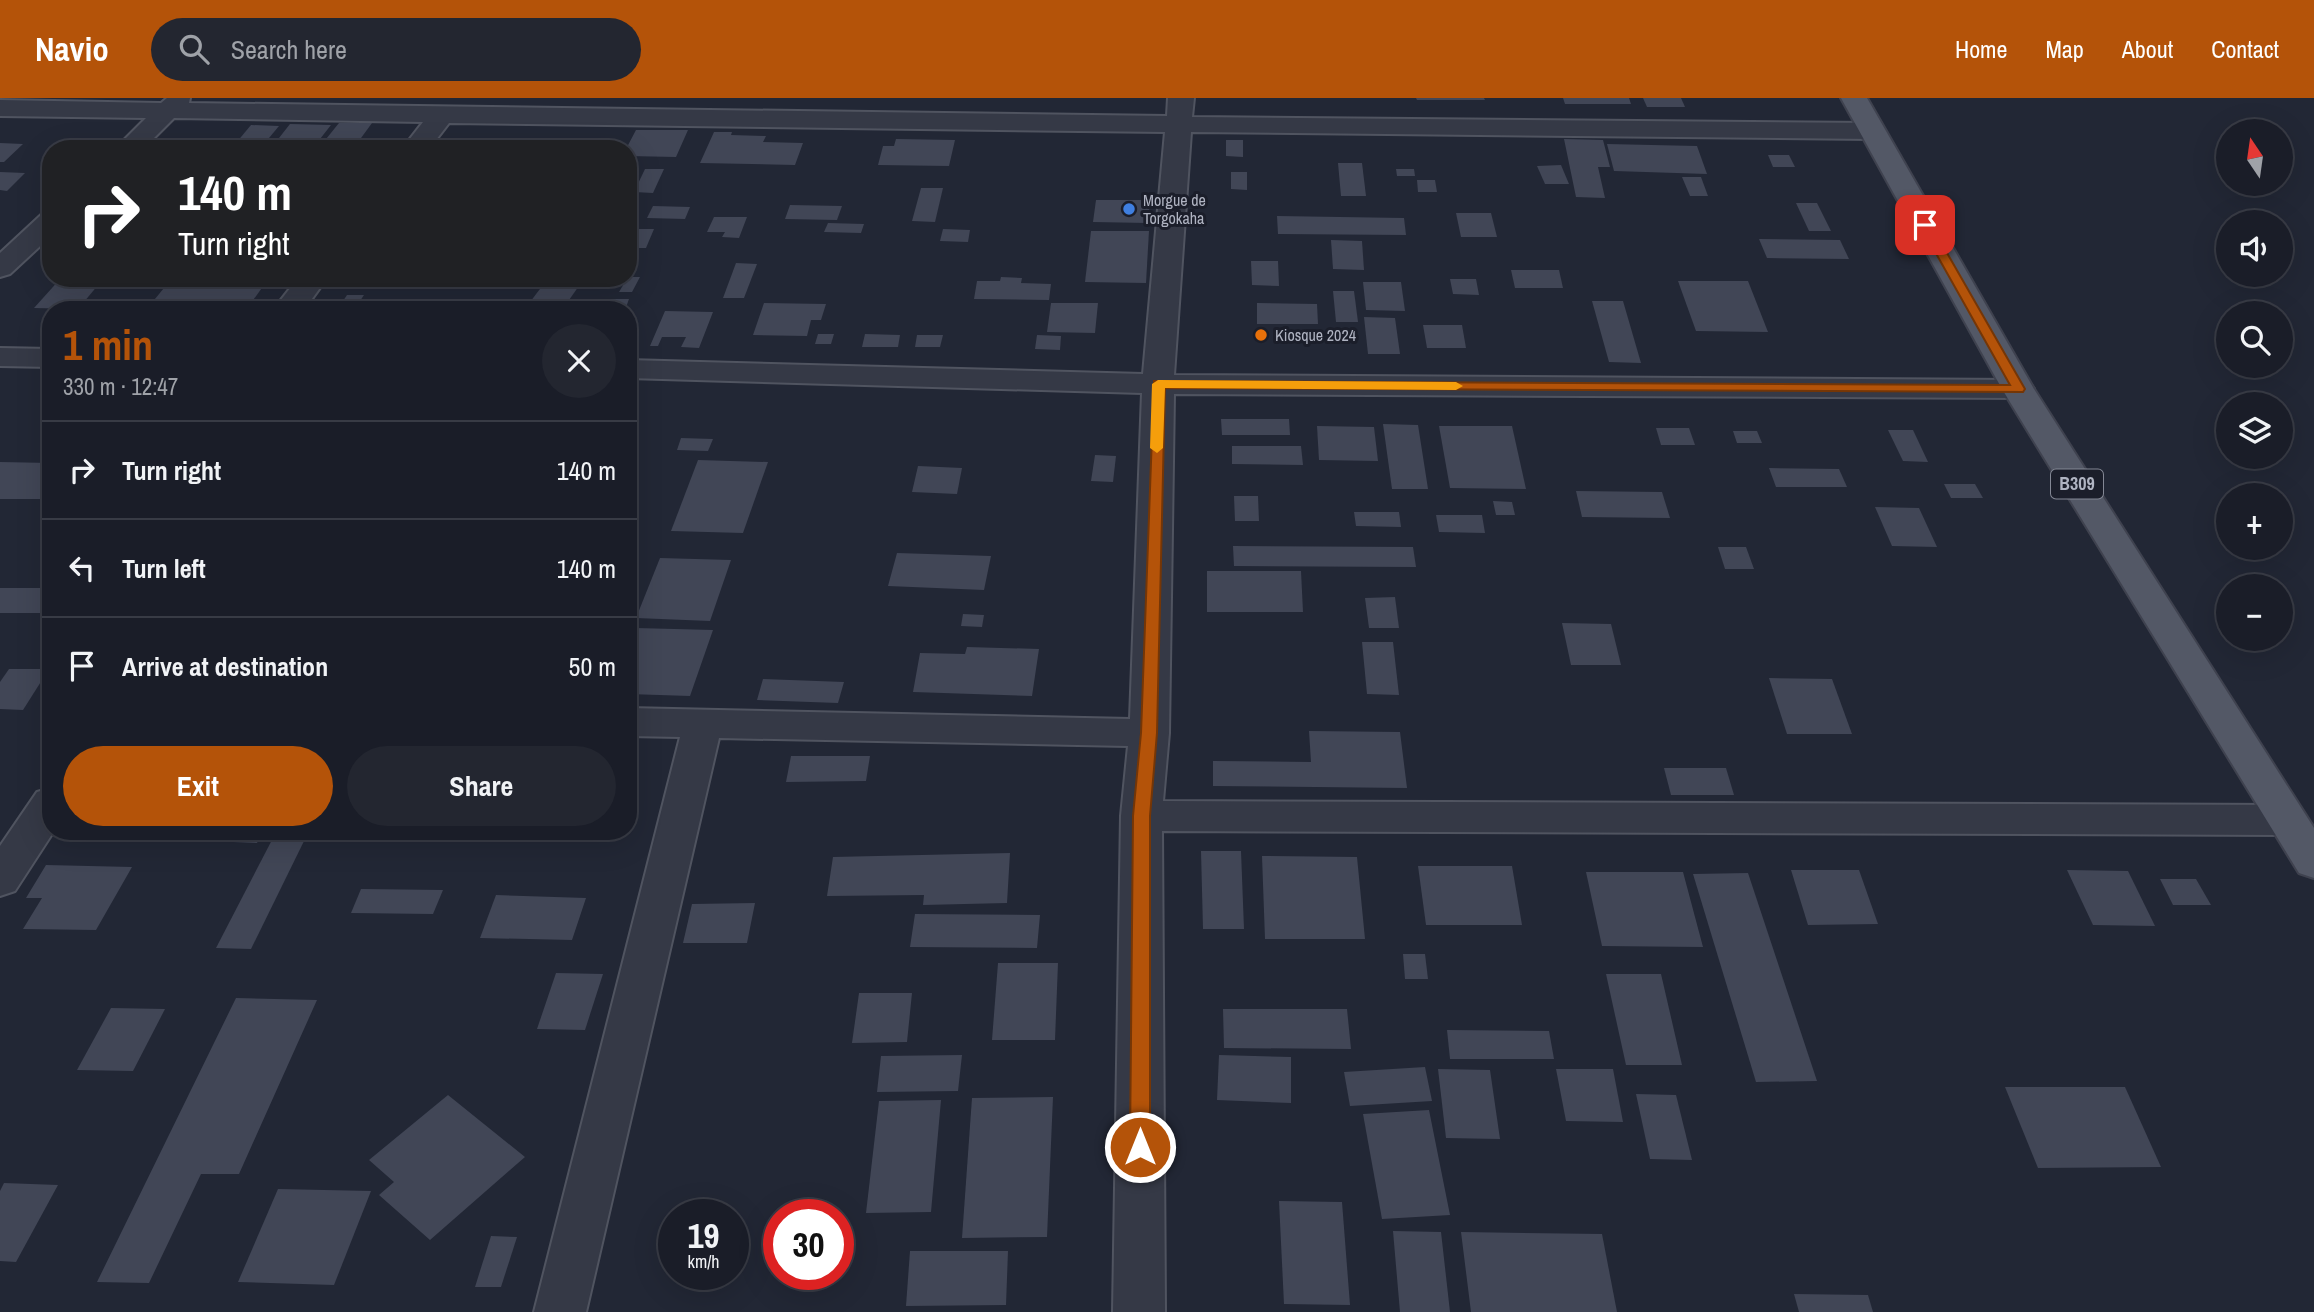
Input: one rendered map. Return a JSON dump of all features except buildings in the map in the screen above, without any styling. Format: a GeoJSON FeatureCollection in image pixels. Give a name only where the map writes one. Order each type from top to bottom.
{"type":"FeatureCollection","features":[{"type":"Feature","properties":{"kind":"main road","name":"B309"},"geometry":{"type":"LineString","coordinates":[[1854,98],[2018,389],[2285,820],[2314,862]]}},
{"type":"Feature","properties":{"kind":"street"},"geometry":{"type":"LineString","coordinates":[[0,108],[175,104],[442,115],[754,109],[1181,111],[1513,118],[1872,131]]}},
{"type":"Feature","properties":{"kind":"street"},"geometry":{"type":"LineString","coordinates":[[137,140],[175,104]]}},
{"type":"Feature","properties":{"kind":"street"},"geometry":{"type":"LineString","coordinates":[[1139,1312],[1141,816],[1149,733],[1158,384],[1181,111]]}},
{"type":"Feature","properties":{"kind":"street"},"geometry":{"type":"LineString","coordinates":[[422,140],[442,115]]}},
{"type":"Feature","properties":{"kind":"street"},"geometry":{"type":"LineString","coordinates":[[0,268],[42,229]]}},
{"type":"Feature","properties":{"kind":"street"},"geometry":{"type":"LineString","coordinates":[[295,301],[306,287]]}},
{"type":"Feature","properties":{"kind":"street"},"geometry":{"type":"LineString","coordinates":[[0,357],[42,358]]}},
{"type":"Feature","properties":{"kind":"street"},"geometry":{"type":"LineString","coordinates":[[637,369],[1158,384],[2018,389]]}},
{"type":"Feature","properties":{"kind":"street"},"geometry":{"type":"LineString","coordinates":[[637,722],[1149,733]]}},
{"type":"Feature","properties":{"kind":"street"},"geometry":{"type":"LineString","coordinates":[[560,1312],[703,723]]}},
{"type":"Feature","properties":{"kind":"street"},"geometry":{"type":"LineString","coordinates":[[1141,816],[2285,820]]}},
{"type":"Feature","properties":{"kind":"street"},"geometry":{"type":"LineString","coordinates":[[0,880],[42,817]]}},
{"type":"Feature","properties":{"kind":"slow traffic"},"geometry":{"type":"LineString","coordinates":[[1157,448],[1158,384],[1456,386]]}},
{"type":"Feature","properties":{"kind":"place","name":"Morgue de Torgokaha"},"geometry":{"type":"Point","coordinates":[1129,209]}},
{"type":"Feature","properties":{"kind":"place","name":"Kiosque 2024"},"geometry":{"type":"Point","coordinates":[1261,335]}},
{"type":"Feature","properties":{"kind":"route"},"geometry":{"type":"LineString","coordinates":[[1140,1147],[1141,816],[1149,733],[1158,384],[2018,389],[1925,225]]}}]}
